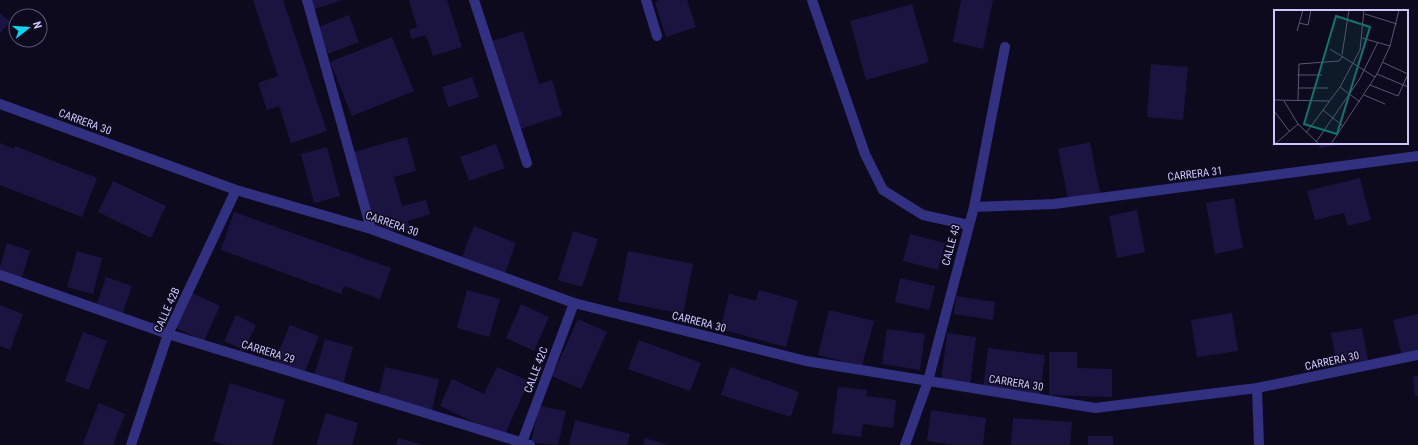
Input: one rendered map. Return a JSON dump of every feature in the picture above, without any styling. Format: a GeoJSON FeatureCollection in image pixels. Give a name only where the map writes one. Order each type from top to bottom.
{"type":"FeatureCollection","features":[{"type":"Feature","properties":{"kind":"street"},"geometry":{"type":"LineString","coordinates":[[307,0],[371,229]]}},
{"type":"Feature","properties":{"kind":"street"},"geometry":{"type":"LineString","coordinates":[[474,0],[527,163]]}},
{"type":"Feature","properties":{"kind":"street"},"geometry":{"type":"LineString","coordinates":[[646,0],[657,36]]}},
{"type":"Feature","properties":{"kind":"street"},"geometry":{"type":"LineString","coordinates":[[812,0],[864,154],[883,190],[923,215],[969,225]]}},
{"type":"Feature","properties":{"kind":"street","name":"CALLE 43"},"geometry":{"type":"LineString","coordinates":[[905,445],[928,381],[974,207],[1005,47]]}},
{"type":"Feature","properties":{"kind":"street","name":"CARRERA 30"},"geometry":{"type":"LineString","coordinates":[[0,104],[236,190],[371,229],[574,303],[806,361],[1095,408],[1257,388],[1418,355]]}},
{"type":"Feature","properties":{"kind":"street","name":"CARRERA 31"},"geometry":{"type":"LineString","coordinates":[[974,207],[1054,204],[1418,156]]}},
{"type":"Feature","properties":{"kind":"street","name":"CALLE 42B"},"geometry":{"type":"LineString","coordinates":[[131,445],[168,334],[236,190]]}},
{"type":"Feature","properties":{"kind":"street","name":"CARRERA 29"},"geometry":{"type":"LineString","coordinates":[[0,275],[168,334],[524,444]]}},
{"type":"Feature","properties":{"kind":"street","name":"CALLE 42C"},"geometry":{"type":"LineString","coordinates":[[524,444],[574,303]]}},
{"type":"Feature","properties":{"kind":"street"},"geometry":{"type":"LineString","coordinates":[[1257,388],[1259,445]]}},
{"type":"Feature","properties":{"kind":"building"},"geometry":{"type":"Polygon","coordinates":[[[253,0],[283,0],[327,131],[291,143],[279,106],[267,110],[258,83],[278,76],[253,0]]]}},
{"type":"Feature","properties":{"kind":"building"},"geometry":{"type":"Polygon","coordinates":[[[311,0],[343,0],[314,9],[311,0]]]}},
{"type":"Feature","properties":{"kind":"building"},"geometry":{"type":"Polygon","coordinates":[[[409,0],[447,0],[462,47],[433,56],[426,35],[412,39],[409,30],[417,27],[409,0]]]}},
{"type":"Feature","properties":{"kind":"building"},"geometry":{"type":"Polygon","coordinates":[[[660,0],[687,0],[696,27],[666,37],[655,2],[660,0]]]}},
{"type":"Feature","properties":{"kind":"building"},"geometry":{"type":"Polygon","coordinates":[[[961,0],[993,0],[983,49],[953,42],[961,0]]]}},
{"type":"Feature","properties":{"kind":"building"},"geometry":{"type":"Polygon","coordinates":[[[912,4],[929,62],[866,80],[850,21],[912,4]]]}},
{"type":"Feature","properties":{"kind":"building"},"geometry":{"type":"Polygon","coordinates":[[[0,13],[8,20],[8,24],[0,33],[0,13]]]}},
{"type":"Feature","properties":{"kind":"building"},"geometry":{"type":"Polygon","coordinates":[[[349,15],[359,42],[328,54],[318,27],[349,15]]]}},
{"type":"Feature","properties":{"kind":"building"},"geometry":{"type":"Polygon","coordinates":[[[523,31],[539,84],[552,80],[562,115],[520,129],[492,41],[523,31]]]}},
{"type":"Feature","properties":{"kind":"building"},"geometry":{"type":"Polygon","coordinates":[[[392,37],[414,91],[352,116],[330,62],[392,37]]]}},
{"type":"Feature","properties":{"kind":"building"},"geometry":{"type":"Polygon","coordinates":[[[1151,64],[1188,67],[1183,120],[1147,117],[1151,64]]]}},
{"type":"Feature","properties":{"kind":"building"},"geometry":{"type":"Polygon","coordinates":[[[472,77],[479,97],[448,107],[442,87],[472,77]]]}},
{"type":"Feature","properties":{"kind":"building"},"geometry":{"type":"Polygon","coordinates":[[[407,137],[416,171],[394,177],[402,206],[426,200],[430,214],[408,221],[411,233],[375,229],[354,152],[407,137]]]}},
{"type":"Feature","properties":{"kind":"building"},"geometry":{"type":"Polygon","coordinates":[[[1090,142],[1100,193],[1068,199],[1058,149],[1090,142]]]}},
{"type":"Feature","properties":{"kind":"building"},"geometry":{"type":"Polygon","coordinates":[[[0,143],[14,149],[15,146],[97,178],[82,217],[0,185],[0,143]]]}},
{"type":"Feature","properties":{"kind":"building"},"geometry":{"type":"Polygon","coordinates":[[[496,144],[505,168],[469,181],[460,157],[496,144]]]}},
{"type":"Feature","properties":{"kind":"building"},"geometry":{"type":"Polygon","coordinates":[[[1318,144],[1344,144],[1320,148],[1318,144]]]}},
{"type":"Feature","properties":{"kind":"building"},"geometry":{"type":"Polygon","coordinates":[[[327,147],[340,196],[314,203],[301,154],[327,147]]]}},
{"type":"Feature","properties":{"kind":"building"},"geometry":{"type":"Polygon","coordinates":[[[1360,178],[1371,220],[1348,226],[1344,213],[1315,220],[1307,191],[1360,178]]]}},
{"type":"Feature","properties":{"kind":"building"},"geometry":{"type":"Polygon","coordinates":[[[113,181],[166,206],[151,238],[98,212],[113,181]]]}},
{"type":"Feature","properties":{"kind":"building"},"geometry":{"type":"Polygon","coordinates":[[[1234,198],[1243,248],[1215,254],[1206,203],[1234,198]]]}},
{"type":"Feature","properties":{"kind":"building"},"geometry":{"type":"Polygon","coordinates":[[[1137,210],[1145,252],[1117,258],[1109,216],[1137,210]]]}},
{"type":"Feature","properties":{"kind":"building"},"geometry":{"type":"Polygon","coordinates":[[[234,212],[391,268],[380,299],[344,286],[341,294],[221,250],[234,212]]]}},
{"type":"Feature","properties":{"kind":"building"},"geometry":{"type":"Polygon","coordinates":[[[474,226],[516,243],[505,273],[462,257],[474,226]]]}},
{"type":"Feature","properties":{"kind":"building"},"geometry":{"type":"Polygon","coordinates":[[[573,231],[598,239],[582,287],[558,280],[573,231]]]}},
{"type":"Feature","properties":{"kind":"building"},"geometry":{"type":"Polygon","coordinates":[[[910,234],[945,243],[938,270],[903,261],[910,234]]]}},
{"type":"Feature","properties":{"kind":"building"},"geometry":{"type":"Polygon","coordinates":[[[7,243],[30,251],[21,280],[0,273],[0,267],[7,243]]]}},
{"type":"Feature","properties":{"kind":"building"},"geometry":{"type":"Polygon","coordinates":[[[77,251],[102,258],[93,294],[67,287],[77,251]]]}},
{"type":"Feature","properties":{"kind":"building"},"geometry":{"type":"Polygon","coordinates":[[[628,251],[693,264],[683,314],[618,301],[628,251]]]}},
{"type":"Feature","properties":{"kind":"building"},"geometry":{"type":"Polygon","coordinates":[[[106,277],[132,286],[122,315],[96,306],[106,277]]]}},
{"type":"Feature","properties":{"kind":"building"},"geometry":{"type":"Polygon","coordinates":[[[900,278],[935,286],[929,310],[895,302],[900,278]]]}},
{"type":"Feature","properties":{"kind":"building"},"geometry":{"type":"Polygon","coordinates":[[[467,290],[500,299],[489,337],[457,328],[467,290]]]}},
{"type":"Feature","properties":{"kind":"building"},"geometry":{"type":"Polygon","coordinates":[[[759,290],[798,301],[786,347],[720,329],[729,294],[756,301],[759,290]]]}},
{"type":"Feature","properties":{"kind":"building"},"geometry":{"type":"Polygon","coordinates":[[[192,293],[220,306],[204,341],[176,328],[192,293]]]}},
{"type":"Feature","properties":{"kind":"building"},"geometry":{"type":"Polygon","coordinates":[[[956,296],[995,302],[993,320],[954,314],[956,296]]]}},
{"type":"Feature","properties":{"kind":"building"},"geometry":{"type":"Polygon","coordinates":[[[521,304],[549,317],[534,351],[506,338],[521,304]]]}},
{"type":"Feature","properties":{"kind":"building"},"geometry":{"type":"Polygon","coordinates":[[[0,305],[23,314],[10,350],[0,346],[0,305]]]}},
{"type":"Feature","properties":{"kind":"building"},"geometry":{"type":"Polygon","coordinates":[[[829,310],[874,321],[862,366],[818,355],[829,310]]]}},
{"type":"Feature","properties":{"kind":"building"},"geometry":{"type":"Polygon","coordinates":[[[1232,313],[1238,351],[1197,357],[1191,320],[1232,313]]]}},
{"type":"Feature","properties":{"kind":"building"},"geometry":{"type":"Polygon","coordinates":[[[1418,314],[1418,352],[1402,356],[1393,320],[1418,314]]]}},
{"type":"Feature","properties":{"kind":"building"},"geometry":{"type":"Polygon","coordinates":[[[236,315],[256,325],[244,350],[224,341],[236,315]]]}},
{"type":"Feature","properties":{"kind":"building"},"geometry":{"type":"Polygon","coordinates":[[[578,319],[607,332],[581,389],[552,376],[578,319]]]}},
{"type":"Feature","properties":{"kind":"building"},"geometry":{"type":"Polygon","coordinates":[[[290,325],[319,336],[304,374],[274,363],[290,325]]]}},
{"type":"Feature","properties":{"kind":"building"},"geometry":{"type":"Polygon","coordinates":[[[1362,328],[1368,360],[1337,366],[1331,333],[1362,328]]]}},
{"type":"Feature","properties":{"kind":"building"},"geometry":{"type":"Polygon","coordinates":[[[887,329],[925,334],[920,370],[882,364],[887,329]]]}},
{"type":"Feature","properties":{"kind":"building"},"geometry":{"type":"Polygon","coordinates":[[[83,332],[107,341],[89,390],[65,381],[83,332]]]}},
{"type":"Feature","properties":{"kind":"building"},"geometry":{"type":"Polygon","coordinates":[[[947,333],[976,337],[970,385],[941,381],[947,333]]]}},
{"type":"Feature","properties":{"kind":"building"},"geometry":{"type":"Polygon","coordinates":[[[325,339],[353,347],[343,384],[314,376],[325,339]]]}},
{"type":"Feature","properties":{"kind":"building"},"geometry":{"type":"Polygon","coordinates":[[[639,340],[701,363],[690,391],[628,369],[639,340]]]}},
{"type":"Feature","properties":{"kind":"building"},"geometry":{"type":"Polygon","coordinates":[[[988,348],[1045,355],[1040,396],[983,390],[988,348]]]}},
{"type":"Feature","properties":{"kind":"building"},"geometry":{"type":"Polygon","coordinates":[[[1049,352],[1077,352],[1077,368],[1112,369],[1112,397],[1049,395],[1049,352]]]}},
{"type":"Feature","properties":{"kind":"building"},"geometry":{"type":"Polygon","coordinates":[[[385,367],[439,379],[432,410],[378,398],[385,367]]]}},
{"type":"Feature","properties":{"kind":"building"},"geometry":{"type":"Polygon","coordinates":[[[497,367],[529,381],[504,436],[440,406],[452,379],[484,394],[497,367]]]}},
{"type":"Feature","properties":{"kind":"building"},"geometry":{"type":"Polygon","coordinates":[[[730,367],[799,392],[791,417],[721,395],[730,367]]]}},
{"type":"Feature","properties":{"kind":"building"},"geometry":{"type":"Polygon","coordinates":[[[1413,376],[1418,376],[1418,396],[1415,396],[1413,376]]]}},
{"type":"Feature","properties":{"kind":"building"},"geometry":{"type":"Polygon","coordinates":[[[230,383],[285,400],[272,445],[226,445],[213,441],[230,383]]]}},
{"type":"Feature","properties":{"kind":"building"},"geometry":{"type":"Polygon","coordinates":[[[838,387],[867,390],[866,396],[896,400],[893,428],[863,424],[861,437],[832,433],[838,387]]]}},
{"type":"Feature","properties":{"kind":"building"},"geometry":{"type":"Polygon","coordinates":[[[99,403],[125,414],[113,445],[82,445],[99,403]]]}},
{"type":"Feature","properties":{"kind":"building"},"geometry":{"type":"Polygon","coordinates":[[[539,406],[566,411],[558,445],[531,443],[539,406]]]}},
{"type":"Feature","properties":{"kind":"building"},"geometry":{"type":"Polygon","coordinates":[[[931,410],[986,418],[983,445],[955,445],[927,441],[931,410]]]}},
{"type":"Feature","properties":{"kind":"building"},"geometry":{"type":"Polygon","coordinates":[[[326,413],[358,423],[352,445],[316,445],[326,413]]]}},
{"type":"Feature","properties":{"kind":"building"},"geometry":{"type":"Polygon","coordinates":[[[1013,418],[1072,422],[1070,445],[1011,445],[1013,418]]]}},
{"type":"Feature","properties":{"kind":"building"},"geometry":{"type":"Polygon","coordinates":[[[575,420],[630,434],[627,445],[569,445],[575,420]]]}},
{"type":"Feature","properties":{"kind":"building"},"geometry":{"type":"Polygon","coordinates":[[[1088,436],[1113,436],[1113,445],[1088,445],[1088,436]]]}},
{"type":"Feature","properties":{"kind":"building"},"geometry":{"type":"Polygon","coordinates":[[[398,438],[423,445],[396,445],[398,438]]]}},
{"type":"Feature","properties":{"kind":"building"},"geometry":{"type":"Polygon","coordinates":[[[645,438],[668,445],[643,445],[645,438]]]}}]}
